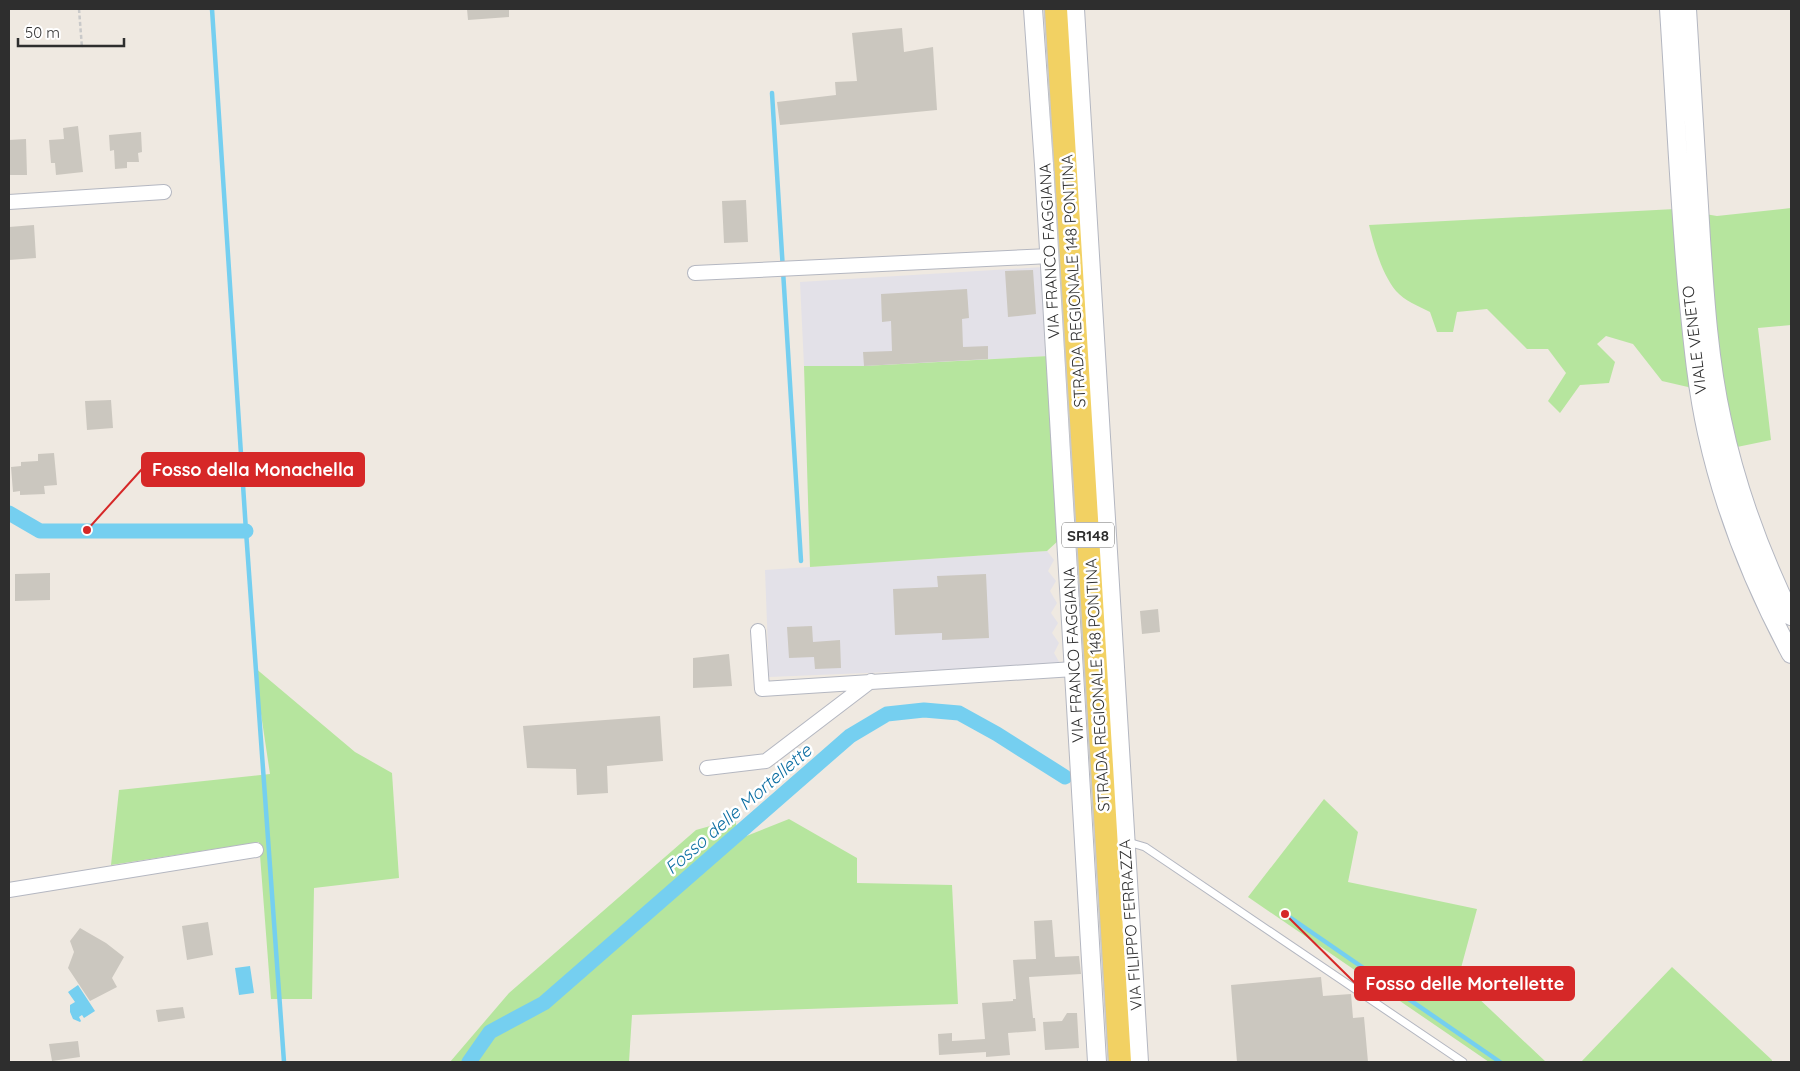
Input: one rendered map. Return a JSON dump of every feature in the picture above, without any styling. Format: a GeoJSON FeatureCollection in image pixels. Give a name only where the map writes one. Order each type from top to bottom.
{"type":"FeatureCollection","features":[{"type":"Feature","properties":{"kind":"main road","name":"STRADA REGIONALE 148 PONTINA"},"geometry":{"type":"LineString","coordinates":[[1056,9],[1120,1062]]}},
{"type":"Feature","properties":{"kind":"street","name":"VIA FRANCO FAGGIANA"},"geometry":{"type":"LineString","coordinates":[[1033,9],[1050,256],[1097,1062]]}},
{"type":"Feature","properties":{"kind":"street","name":"VIA FILIPPO FERRAZZA"},"geometry":{"type":"LineString","coordinates":[[1075,9],[1139,1062]]}},
{"type":"Feature","properties":{"kind":"street","name":"VIALE VENETO"},"geometry":{"type":"LineString","coordinates":[[1669,9],[1687,279],[1695,361],[1706,431],[1736,533],[1763,599],[1791,654]]}},
{"type":"Feature","properties":{"kind":"street","name":"VIALE VENETO"},"geometry":{"type":"LineString","coordinates":[[1687,9],[1703,266],[1716,390],[1728,447],[1745,502],[1768,564],[1791,616]]}},
{"type":"Feature","properties":{"kind":"street"},"geometry":{"type":"LineString","coordinates":[[9,202],[164,192]]}},
{"type":"Feature","properties":{"kind":"street"},"geometry":{"type":"LineString","coordinates":[[695,273],[1050,256]]}},
{"type":"Feature","properties":{"kind":"street"},"geometry":{"type":"LineString","coordinates":[[758,631],[762,689],[1074,669]]}},
{"type":"Feature","properties":{"kind":"street"},"geometry":{"type":"LineString","coordinates":[[707,768],[766,761],[871,681]]}},
{"type":"Feature","properties":{"kind":"street"},"geometry":{"type":"LineString","coordinates":[[9,890],[256,850]]}},
{"type":"Feature","properties":{"kind":"lane"},"geometry":{"type":"LineString","coordinates":[[1125,842],[1145,847],[1463,1062]]}},
{"type":"Feature","properties":{"kind":"path"},"geometry":{"type":"LineString","coordinates":[[79,9],[82,48]]}},
{"type":"Feature","properties":{"kind":"shaded area"},"geometry":{"type":"Polygon","coordinates":[[[1043,267],[1049,356],[864,366],[804,366],[800,282],[1043,267]]]}},
{"type":"Feature","properties":{"kind":"shaded area"},"geometry":{"type":"Polygon","coordinates":[[[1047,551],[1054,560],[1048,571],[1056,581],[1050,591],[1057,603],[1051,613],[1058,623],[1052,633],[1059,643],[1054,653],[1061,665],[769,677],[765,570],[1047,551]]]}},
{"type":"Feature","properties":{"kind":"green space"},"geometry":{"type":"Polygon","coordinates":[[[1791,208],[1791,325],[1758,328],[1771,440],[1737,447],[1728,413],[1688,387],[1662,381],[1633,344],[1606,336],[1597,344],[1615,362],[1609,383],[1580,385],[1560,413],[1548,401],[1566,373],[1548,349],[1527,349],[1487,309],[1457,312],[1453,332],[1437,332],[1430,312],[1403,298],[1391,284],[1379,260],[1369,225],[1675,209],[1717,216],[1791,208]]]}},
{"type":"Feature","properties":{"kind":"green space"},"geometry":{"type":"Polygon","coordinates":[[[1049,356],[1059,540],[1047,551],[810,567],[804,366],[864,366],[1049,356]]]}},
{"type":"Feature","properties":{"kind":"green space"},"geometry":{"type":"Polygon","coordinates":[[[254,667],[355,752],[392,773],[399,878],[314,888],[312,999],[271,999],[259,842],[111,865],[119,790],[270,774],[254,667]]]}},
{"type":"Feature","properties":{"kind":"green space"},"geometry":{"type":"Polygon","coordinates":[[[1324,799],[1358,832],[1348,882],[1477,909],[1458,979],[1546,1062],[1489,1062],[1248,897],[1324,799]]]}},
{"type":"Feature","properties":{"kind":"green space"},"geometry":{"type":"Polygon","coordinates":[[[735,819],[739,839],[789,819],[857,858],[857,883],[952,885],[958,1004],[632,1015],[629,1062],[450,1062],[509,993],[696,830],[735,819]]]}},
{"type":"Feature","properties":{"kind":"green space"},"geometry":{"type":"Polygon","coordinates":[[[1672,967],[1772,1060],[1772,1062],[1581,1062],[1672,967]]]}},
{"type":"Feature","properties":{"kind":"water"},"geometry":{"type":"Polygon","coordinates":[[[250,966],[254,993],[239,995],[235,968],[250,966]]]}},
{"type":"Feature","properties":{"kind":"water"},"geometry":{"type":"Polygon","coordinates":[[[78,985],[95,1011],[84,1018],[82,1015],[79,1017],[80,1022],[73,1019],[70,1012],[70,1005],[75,1002],[68,992],[78,985]]]}},
{"type":"Feature","properties":{"kind":"building"},"geometry":{"type":"Polygon","coordinates":[[[467,9],[509,9],[509,17],[468,20],[467,9]]]}},
{"type":"Feature","properties":{"kind":"building"},"geometry":{"type":"Polygon","coordinates":[[[902,28],[904,52],[933,47],[937,110],[780,125],[777,102],[836,95],[835,82],[857,81],[852,33],[902,28]]]}},
{"type":"Feature","properties":{"kind":"building"},"geometry":{"type":"Polygon","coordinates":[[[78,126],[83,172],[56,175],[55,163],[51,163],[49,140],[64,139],[63,128],[78,126]]]}},
{"type":"Feature","properties":{"kind":"building"},"geometry":{"type":"Polygon","coordinates":[[[141,132],[142,152],[138,153],[139,162],[127,162],[127,168],[115,169],[114,150],[110,151],[109,135],[141,132]]]}},
{"type":"Feature","properties":{"kind":"building"},"geometry":{"type":"Polygon","coordinates":[[[26,139],[27,175],[9,175],[9,140],[26,139]]]}},
{"type":"Feature","properties":{"kind":"building"},"geometry":{"type":"Polygon","coordinates":[[[746,200],[748,242],[724,243],[722,201],[746,200]]]}},
{"type":"Feature","properties":{"kind":"building"},"geometry":{"type":"Polygon","coordinates":[[[34,225],[36,258],[9,260],[9,227],[34,225]]]}},
{"type":"Feature","properties":{"kind":"building"},"geometry":{"type":"Polygon","coordinates":[[[1033,270],[1036,314],[1008,317],[1005,271],[1033,270]]]}},
{"type":"Feature","properties":{"kind":"building"},"geometry":{"type":"Polygon","coordinates":[[[967,289],[969,318],[962,319],[963,347],[988,346],[988,359],[864,366],[863,352],[892,351],[891,321],[882,322],[881,294],[967,289]]]}},
{"type":"Feature","properties":{"kind":"building"},"geometry":{"type":"Polygon","coordinates":[[[111,400],[113,428],[87,430],[85,401],[111,400]]]}},
{"type":"Feature","properties":{"kind":"building"},"geometry":{"type":"Polygon","coordinates":[[[54,453],[57,485],[44,486],[45,494],[20,495],[20,491],[13,492],[11,467],[21,466],[21,462],[38,461],[38,454],[54,453]]]}},
{"type":"Feature","properties":{"kind":"building"},"geometry":{"type":"Polygon","coordinates":[[[50,573],[50,600],[15,601],[15,574],[50,573]]]}},
{"type":"Feature","properties":{"kind":"building"},"geometry":{"type":"Polygon","coordinates":[[[986,574],[989,638],[942,640],[942,633],[895,635],[893,589],[938,587],[937,576],[986,574]]]}},
{"type":"Feature","properties":{"kind":"building"},"geometry":{"type":"Polygon","coordinates":[[[1158,609],[1160,632],[1142,634],[1140,611],[1158,609]]]}},
{"type":"Feature","properties":{"kind":"building"},"geometry":{"type":"Polygon","coordinates":[[[812,626],[813,642],[840,640],[841,668],[815,669],[814,657],[789,658],[787,627],[812,626]]]}},
{"type":"Feature","properties":{"kind":"building"},"geometry":{"type":"Polygon","coordinates":[[[729,654],[732,686],[693,688],[693,658],[729,654]]]}},
{"type":"Feature","properties":{"kind":"building"},"geometry":{"type":"Polygon","coordinates":[[[660,716],[663,761],[607,766],[608,793],[577,795],[576,769],[527,768],[523,726],[660,716]]]}},
{"type":"Feature","properties":{"kind":"building"},"geometry":{"type":"Polygon","coordinates":[[[1052,920],[1055,957],[1079,956],[1081,974],[1029,977],[1036,1031],[1008,1033],[1010,1055],[986,1057],[986,1052],[939,1055],[938,1034],[952,1033],[952,1041],[985,1039],[982,1003],[1013,1001],[1013,999],[1016,999],[1013,960],[1036,959],[1034,921],[1052,920]]]}},
{"type":"Feature","properties":{"kind":"building"},"geometry":{"type":"Polygon","coordinates":[[[208,922],[213,955],[187,960],[182,926],[208,922]]]}},
{"type":"Feature","properties":{"kind":"building"},"geometry":{"type":"Polygon","coordinates":[[[80,928],[106,943],[124,957],[112,978],[117,987],[90,1001],[68,968],[74,952],[70,941],[80,928]]]}},
{"type":"Feature","properties":{"kind":"building"},"geometry":{"type":"Polygon","coordinates":[[[1321,977],[1323,996],[1351,994],[1353,1018],[1364,1017],[1368,1062],[1237,1062],[1231,985],[1321,977]]]}},
{"type":"Feature","properties":{"kind":"building"},"geometry":{"type":"Polygon","coordinates":[[[183,1007],[185,1018],[158,1022],[156,1010],[183,1007]]]}},
{"type":"Feature","properties":{"kind":"building"},"geometry":{"type":"Polygon","coordinates":[[[1067,1013],[1077,1013],[1079,1048],[1045,1050],[1043,1022],[1062,1021],[1067,1013]]]}},
{"type":"Feature","properties":{"kind":"building"},"geometry":{"type":"Polygon","coordinates":[[[78,1041],[80,1057],[52,1061],[49,1044],[78,1041]]]}},
{"type":"Feature","properties":{"kind":"waterway"},"geometry":{"type":"LineString","coordinates":[[212,9],[246,531],[284,1062]]}},
{"type":"Feature","properties":{"kind":"waterway"},"geometry":{"type":"LineString","coordinates":[[772,93],[801,561]]}},
{"type":"Feature","properties":{"kind":"waterway"},"geometry":{"type":"LineString","coordinates":[[9,513],[40,531],[246,531]]}},
{"type":"Feature","properties":{"kind":"waterway","name":"Fosso delle Mortellette"},"geometry":{"type":"LineString","coordinates":[[469,1062],[490,1032],[544,1003],[850,736],[887,714],[924,710],[959,713],[997,734],[1065,777]]}},
{"type":"Feature","properties":{"kind":"waterway","name":"Fosso delle Mortellette"},"geometry":{"type":"LineString","coordinates":[[1285,914],[1500,1062]]}},
{"type":"Feature","properties":{"kind":"place","name":"Fosso della Monachella"},"geometry":{"type":"Point","coordinates":[87,530]}},
{"type":"Feature","properties":{"kind":"place","name":"Fosso delle Mortellette"},"geometry":{"type":"Point","coordinates":[1285,914]}}]}
